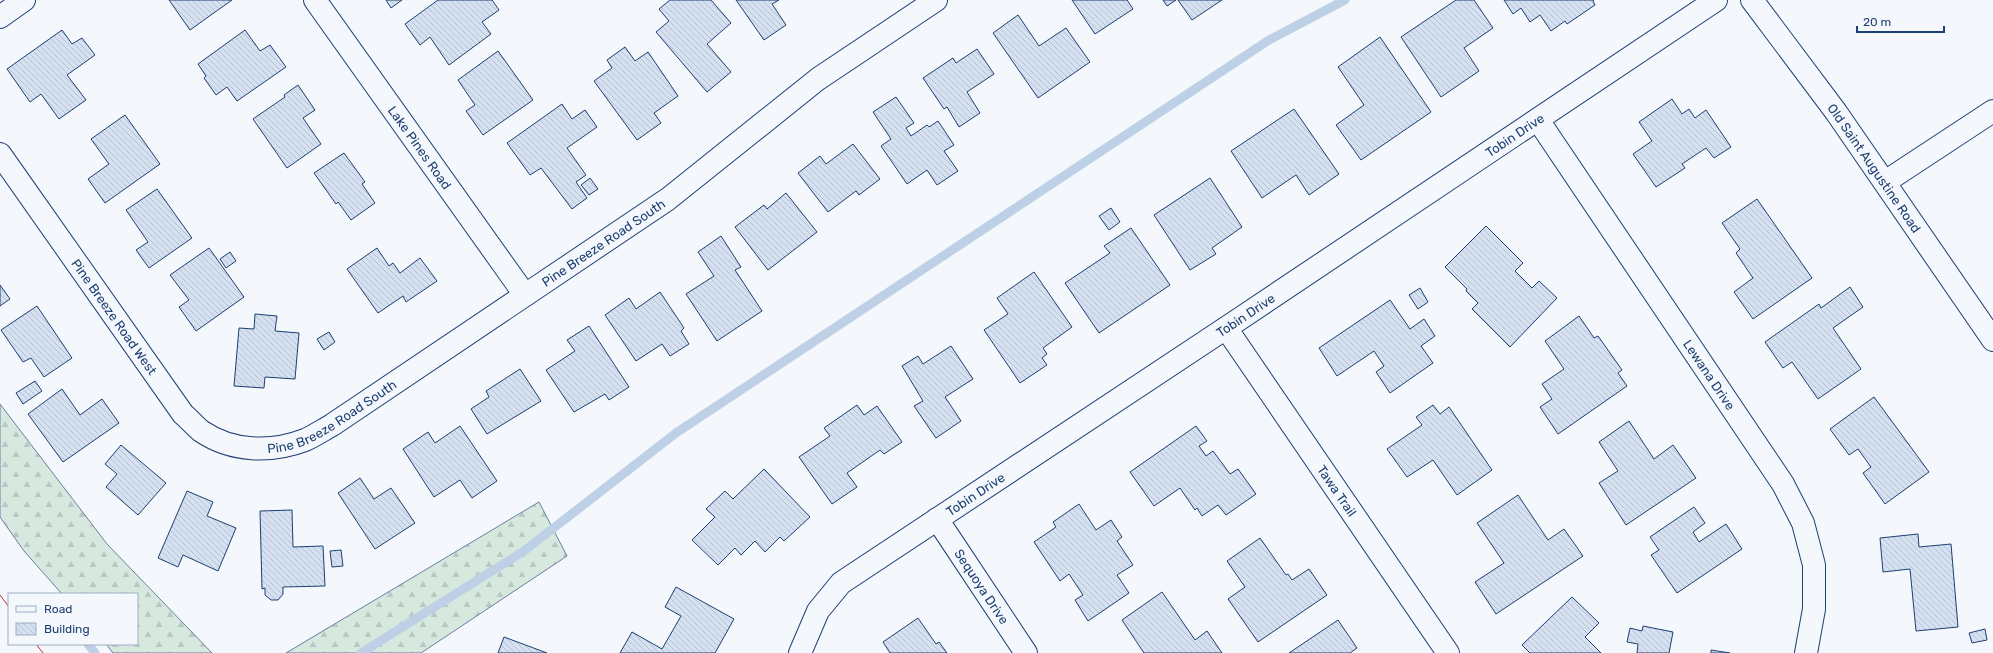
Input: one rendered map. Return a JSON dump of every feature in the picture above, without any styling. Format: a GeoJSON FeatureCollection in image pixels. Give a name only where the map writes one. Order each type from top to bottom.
{"type":"FeatureCollection","features":[{"type":"Feature","properties":{"kind":"street"},"geometry":{"type":"LineString","coordinates":[[0,17],[24,0]]}},
{"type":"Feature","properties":{"kind":"street","name":"Lake Pines Road"},"geometry":{"type":"LineString","coordinates":[[315,0],[525,295]]}},
{"type":"Feature","properties":{"kind":"street","name":"Pine Breeze Road South"},"geometry":{"type":"LineString","coordinates":[[252,449],[282,447],[306,439],[332,425],[668,199],[818,79],[936,0]]}},
{"type":"Feature","properties":{"kind":"street","name":"Tobin Drive"},"geometry":{"type":"LineString","coordinates":[[800,653],[818,611],[841,583],[1226,328],[1716,0]]}},
{"type":"Feature","properties":{"kind":"street","name":"Old Saint Augustine Road"},"geometry":{"type":"LineString","coordinates":[[1752,0],[1836,112],[1993,340]]}},
{"type":"Feature","properties":{"kind":"street"},"geometry":{"type":"LineString","coordinates":[[1885,182],[1993,112]]}},
{"type":"Feature","properties":{"kind":"street","name":"Lewana Drive"},"geometry":{"type":"LineString","coordinates":[[1538,120],[1783,484],[1803,523],[1814,565],[1814,601],[1806,653]]}},
{"type":"Feature","properties":{"kind":"street","name":"Pine Breeze Road West"},"geometry":{"type":"LineString","coordinates":[[0,154],[183,414],[201,431],[224,443],[252,449]]}},
{"type":"Feature","properties":{"kind":"street","name":"Tawa Trail"},"geometry":{"type":"LineString","coordinates":[[1226,328],[1448,653]]}},
{"type":"Feature","properties":{"kind":"street","name":"Sequoya Drive"},"geometry":{"type":"LineString","coordinates":[[937,519],[1026,653]]}},
{"type":"Feature","properties":{"kind":"green space"},"geometry":{"type":"Polygon","coordinates":[[[0,404],[107,544],[212,653],[113,653],[107,645],[138,645],[138,593],[61,593],[24,551],[0,517],[0,404]]]}},
{"type":"Feature","properties":{"kind":"green space"},"geometry":{"type":"Polygon","coordinates":[[[539,502],[567,556],[421,653],[286,653],[539,502]]]}},
{"type":"Feature","properties":{"kind":"building"},"geometry":{"type":"Polygon","coordinates":[[[169,0],[232,0],[190,30],[169,0]]]}},
{"type":"Feature","properties":{"kind":"building"},"geometry":{"type":"Polygon","coordinates":[[[386,0],[402,0],[391,8],[386,0]]]}},
{"type":"Feature","properties":{"kind":"building"},"geometry":{"type":"Polygon","coordinates":[[[438,0],[492,0],[499,10],[482,22],[491,34],[449,65],[430,37],[420,45],[405,24],[438,0]]]}},
{"type":"Feature","properties":{"kind":"building"},"geometry":{"type":"Polygon","coordinates":[[[670,0],[711,0],[731,23],[707,44],[731,72],[707,92],[656,32],[669,21],[659,9],[670,0]]]}},
{"type":"Feature","properties":{"kind":"building"},"geometry":{"type":"Polygon","coordinates":[[[736,0],[779,0],[772,4],[786,25],[764,40],[736,0]]]}},
{"type":"Feature","properties":{"kind":"building"},"geometry":{"type":"Polygon","coordinates":[[[1072,0],[1127,0],[1133,9],[1095,34],[1072,0]]]}},
{"type":"Feature","properties":{"kind":"building"},"geometry":{"type":"Polygon","coordinates":[[[1163,0],[1176,0],[1167,6],[1163,0]]]}},
{"type":"Feature","properties":{"kind":"building"},"geometry":{"type":"Polygon","coordinates":[[[1178,0],[1222,0],[1192,20],[1178,0]]]}},
{"type":"Feature","properties":{"kind":"building"},"geometry":{"type":"Polygon","coordinates":[[[1456,0],[1474,0],[1493,28],[1464,48],[1479,71],[1441,97],[1401,37],[1456,0]]]}},
{"type":"Feature","properties":{"kind":"building"},"geometry":{"type":"Polygon","coordinates":[[[1504,0],[1594,0],[1595,5],[1567,24],[1565,21],[1551,31],[1540,15],[1530,22],[1521,8],[1513,14],[1504,0]]]}},
{"type":"Feature","properties":{"kind":"building"},"geometry":{"type":"Polygon","coordinates":[[[1018,15],[1039,46],[1066,28],[1090,62],[1038,98],[993,33],[1018,15]]]}},
{"type":"Feature","properties":{"kind":"building"},"geometry":{"type":"Polygon","coordinates":[[[62,30],[72,44],[82,38],[95,55],[67,75],[86,100],[59,119],[41,94],[30,102],[7,69],[62,30]]]}},
{"type":"Feature","properties":{"kind":"building"},"geometry":{"type":"Polygon","coordinates":[[[245,30],[260,51],[270,45],[286,67],[237,101],[227,87],[216,95],[204,78],[206,76],[198,64],[245,30]]]}},
{"type":"Feature","properties":{"kind":"building"},"geometry":{"type":"Polygon","coordinates":[[[1380,37],[1431,112],[1361,160],[1336,125],[1364,105],[1338,67],[1380,37]]]}},
{"type":"Feature","properties":{"kind":"building"},"geometry":{"type":"Polygon","coordinates":[[[625,47],[635,61],[648,52],[678,96],[654,113],[661,123],[637,140],[594,81],[612,68],[607,60],[625,47]]]}},
{"type":"Feature","properties":{"kind":"building"},"geometry":{"type":"Polygon","coordinates":[[[977,49],[994,74],[967,92],[980,113],[959,127],[947,107],[944,109],[923,78],[953,58],[956,63],[977,49]]]}},
{"type":"Feature","properties":{"kind":"building"},"geometry":{"type":"Polygon","coordinates":[[[498,51],[533,100],[483,135],[466,111],[475,105],[458,80],[498,51]]]}},
{"type":"Feature","properties":{"kind":"building"},"geometry":{"type":"Polygon","coordinates":[[[298,85],[315,110],[303,118],[321,144],[287,168],[253,119],[285,97],[284,95],[298,85]]]}},
{"type":"Feature","properties":{"kind":"building"},"geometry":{"type":"Polygon","coordinates":[[[896,97],[914,123],[906,128],[911,136],[927,125],[929,127],[938,121],[954,145],[944,151],[958,171],[937,185],[927,170],[907,184],[881,146],[891,139],[873,112],[896,97]]]}},
{"type":"Feature","properties":{"kind":"building"},"geometry":{"type":"Polygon","coordinates":[[[1672,99],[1682,114],[1689,109],[1695,118],[1706,110],[1731,147],[1714,158],[1706,148],[1682,164],[1685,168],[1656,187],[1633,154],[1652,141],[1639,122],[1672,99]]]}},
{"type":"Feature","properties":{"kind":"building"},"geometry":{"type":"Polygon","coordinates":[[[562,104],[572,119],[585,110],[597,127],[567,148],[586,175],[576,182],[587,198],[572,209],[541,168],[530,175],[507,143],[562,104]]]}},
{"type":"Feature","properties":{"kind":"building"},"geometry":{"type":"Polygon","coordinates":[[[1294,109],[1339,174],[1309,195],[1296,175],[1262,198],[1231,151],[1294,109]]]}},
{"type":"Feature","properties":{"kind":"building"},"geometry":{"type":"Polygon","coordinates":[[[125,115],[160,164],[105,203],[88,179],[109,164],[91,139],[125,115]]]}},
{"type":"Feature","properties":{"kind":"building"},"geometry":{"type":"Polygon","coordinates":[[[853,144],[880,179],[859,195],[856,191],[828,212],[798,173],[820,156],[826,164],[853,144]]]}},
{"type":"Feature","properties":{"kind":"building"},"geometry":{"type":"Polygon","coordinates":[[[344,153],[365,182],[362,184],[375,203],[351,220],[338,202],[336,204],[314,173],[344,153]]]}},
{"type":"Feature","properties":{"kind":"building"},"geometry":{"type":"Polygon","coordinates":[[[590,178],[598,189],[589,195],[581,185],[590,178]]]}},
{"type":"Feature","properties":{"kind":"building"},"geometry":{"type":"Polygon","coordinates":[[[1210,178],[1242,227],[1212,248],[1216,254],[1190,270],[1154,215],[1210,178]]]}},
{"type":"Feature","properties":{"kind":"building"},"geometry":{"type":"Polygon","coordinates":[[[157,189],[192,238],[149,268],[136,250],[148,242],[126,210],[157,189]]]}},
{"type":"Feature","properties":{"kind":"building"},"geometry":{"type":"Polygon","coordinates":[[[786,193],[817,232],[768,270],[735,227],[764,205],[767,209],[786,193]]]}},
{"type":"Feature","properties":{"kind":"building"},"geometry":{"type":"Polygon","coordinates":[[[1757,199],[1812,278],[1753,319],[1734,292],[1753,278],[1736,253],[1740,249],[1722,223],[1757,199]]]}},
{"type":"Feature","properties":{"kind":"building"},"geometry":{"type":"Polygon","coordinates":[[[1111,208],[1120,222],[1109,230],[1099,216],[1111,208]]]}},
{"type":"Feature","properties":{"kind":"building"},"geometry":{"type":"Polygon","coordinates":[[[1486,226],[1523,263],[1515,271],[1532,288],[1539,281],[1557,298],[1510,347],[1472,309],[1478,303],[1466,291],[1467,289],[1445,267],[1486,226]]]}},
{"type":"Feature","properties":{"kind":"building"},"geometry":{"type":"Polygon","coordinates":[[[1131,228],[1170,285],[1099,333],[1065,283],[1110,253],[1104,246],[1131,228]]]}},
{"type":"Feature","properties":{"kind":"building"},"geometry":{"type":"Polygon","coordinates":[[[721,236],[741,267],[735,270],[762,311],[717,341],[686,294],[714,276],[698,252],[721,236]]]}},
{"type":"Feature","properties":{"kind":"building"},"geometry":{"type":"Polygon","coordinates":[[[209,248],[244,297],[196,331],[179,307],[189,300],[170,275],[209,248]]]}},
{"type":"Feature","properties":{"kind":"building"},"geometry":{"type":"Polygon","coordinates":[[[377,248],[389,266],[393,263],[400,273],[420,258],[437,281],[406,302],[403,296],[378,313],[347,269],[377,248]]]}},
{"type":"Feature","properties":{"kind":"building"},"geometry":{"type":"Polygon","coordinates":[[[230,252],[236,261],[226,268],[220,259],[230,252]]]}},
{"type":"Feature","properties":{"kind":"building"},"geometry":{"type":"Polygon","coordinates":[[[1034,272],[1072,327],[1043,348],[1047,354],[1042,358],[1047,365],[1020,383],[984,330],[1008,314],[997,298],[1034,272]]]}},
{"type":"Feature","properties":{"kind":"building"},"geometry":{"type":"Polygon","coordinates":[[[0,285],[10,299],[0,306],[0,285]]]}},
{"type":"Feature","properties":{"kind":"building"},"geometry":{"type":"Polygon","coordinates":[[[1850,287],[1863,307],[1833,328],[1861,369],[1818,399],[1792,362],[1783,368],[1765,342],[1819,304],[1821,308],[1850,287]]]}},
{"type":"Feature","properties":{"kind":"building"},"geometry":{"type":"Polygon","coordinates":[[[1420,288],[1428,302],[1418,309],[1409,295],[1420,288]]]}},
{"type":"Feature","properties":{"kind":"building"},"geometry":{"type":"Polygon","coordinates":[[[660,292],[684,328],[681,331],[689,344],[670,356],[662,344],[636,361],[605,315],[629,298],[636,309],[660,292]]]}},
{"type":"Feature","properties":{"kind":"building"},"geometry":{"type":"Polygon","coordinates":[[[1390,300],[1410,329],[1424,319],[1435,336],[1421,346],[1433,363],[1390,393],[1376,372],[1384,366],[1374,351],[1337,376],[1319,348],[1390,300]]]}},
{"type":"Feature","properties":{"kind":"building"},"geometry":{"type":"Polygon","coordinates":[[[37,306],[72,358],[44,377],[31,358],[23,362],[1,330],[37,306]]]}},
{"type":"Feature","properties":{"kind":"building"},"geometry":{"type":"Polygon","coordinates":[[[255,314],[277,316],[275,331],[299,333],[295,379],[265,377],[264,388],[234,386],[239,328],[254,329],[255,314]]]}},
{"type":"Feature","properties":{"kind":"building"},"geometry":{"type":"Polygon","coordinates":[[[1579,316],[1594,338],[1598,336],[1622,370],[1618,373],[1627,386],[1558,434],[1540,407],[1552,399],[1542,384],[1564,369],[1545,341],[1579,316]]]}},
{"type":"Feature","properties":{"kind":"building"},"geometry":{"type":"Polygon","coordinates":[[[589,326],[629,387],[609,400],[605,394],[574,412],[546,370],[575,351],[567,340],[589,326]]]}},
{"type":"Feature","properties":{"kind":"building"},"geometry":{"type":"Polygon","coordinates":[[[329,332],[335,342],[324,350],[317,339],[329,332]]]}},
{"type":"Feature","properties":{"kind":"building"},"geometry":{"type":"Polygon","coordinates":[[[951,346],[973,379],[945,397],[961,421],[936,438],[914,406],[923,401],[902,366],[918,356],[923,364],[951,346]]]}},
{"type":"Feature","properties":{"kind":"building"},"geometry":{"type":"Polygon","coordinates":[[[520,369],[541,401],[487,434],[471,409],[489,397],[486,391],[520,369]]]}},
{"type":"Feature","properties":{"kind":"building"},"geometry":{"type":"Polygon","coordinates":[[[35,381],[42,391],[23,404],[16,393],[35,381]]]}},
{"type":"Feature","properties":{"kind":"building"},"geometry":{"type":"Polygon","coordinates":[[[62,389],[80,415],[102,399],[119,423],[63,462],[28,414],[62,389]]]}},
{"type":"Feature","properties":{"kind":"building"},"geometry":{"type":"Polygon","coordinates":[[[1874,397],[1929,472],[1885,504],[1863,473],[1871,467],[1858,449],[1849,455],[1830,429],[1874,397]]]}},
{"type":"Feature","properties":{"kind":"building"},"geometry":{"type":"Polygon","coordinates":[[[857,405],[864,415],[877,406],[902,442],[884,454],[880,450],[847,473],[857,487],[832,504],[799,457],[830,436],[824,428],[857,405]]]}},
{"type":"Feature","properties":{"kind":"building"},"geometry":{"type":"Polygon","coordinates":[[[1433,405],[1440,414],[1449,407],[1492,470],[1457,495],[1433,460],[1407,477],[1387,449],[1422,425],[1416,417],[1433,405]]]}},
{"type":"Feature","properties":{"kind":"building"},"geometry":{"type":"Polygon","coordinates":[[[1629,421],[1654,459],[1673,445],[1696,478],[1626,525],[1599,483],[1618,471],[1599,442],[1629,421]]]}},
{"type":"Feature","properties":{"kind":"building"},"geometry":{"type":"Polygon","coordinates":[[[460,426],[497,481],[472,498],[460,480],[434,497],[403,449],[428,432],[435,443],[460,426]]]}},
{"type":"Feature","properties":{"kind":"building"},"geometry":{"type":"Polygon","coordinates":[[[1196,426],[1207,441],[1199,446],[1206,456],[1213,451],[1230,474],[1238,469],[1256,494],[1226,515],[1218,505],[1202,516],[1197,508],[1195,510],[1180,488],[1154,506],[1130,472],[1196,426]]]}},
{"type":"Feature","properties":{"kind":"building"},"geometry":{"type":"Polygon","coordinates":[[[121,445],[166,483],[138,515],[106,487],[117,474],[105,464],[121,445]]]}},
{"type":"Feature","properties":{"kind":"building"},"geometry":{"type":"Polygon","coordinates":[[[764,469],[810,517],[784,541],[780,537],[765,552],[755,541],[741,555],[735,548],[718,565],[692,540],[715,517],[706,509],[725,491],[733,499],[764,469]]]}},
{"type":"Feature","properties":{"kind":"building"},"geometry":{"type":"Polygon","coordinates":[[[360,478],[374,499],[391,488],[415,523],[375,549],[338,493],[360,478]]]}},
{"type":"Feature","properties":{"kind":"building"},"geometry":{"type":"Polygon","coordinates":[[[187,491],[213,502],[207,516],[236,528],[218,571],[183,555],[178,567],[158,558],[187,491]]]}},
{"type":"Feature","properties":{"kind":"building"},"geometry":{"type":"Polygon","coordinates":[[[1518,495],[1548,540],[1564,529],[1583,556],[1496,614],[1475,582],[1504,563],[1477,523],[1518,495]]]}},
{"type":"Feature","properties":{"kind":"building"},"geometry":{"type":"Polygon","coordinates":[[[1079,504],[1096,530],[1111,520],[1122,537],[1117,541],[1133,565],[1117,575],[1129,593],[1088,621],[1075,600],[1083,595],[1069,574],[1060,581],[1034,542],[1056,527],[1053,522],[1079,504]]]}},
{"type":"Feature","properties":{"kind":"building"},"geometry":{"type":"Polygon","coordinates":[[[1694,507],[1705,523],[1693,532],[1699,542],[1726,524],[1742,549],[1677,593],[1651,555],[1659,550],[1650,537],[1694,507]]]}},
{"type":"Feature","properties":{"kind":"building"},"geometry":{"type":"Polygon","coordinates":[[[292,510],[293,547],[323,546],[325,586],[283,587],[283,594],[278,600],[271,600],[265,595],[265,588],[262,589],[260,511],[292,510]]]}},
{"type":"Feature","properties":{"kind":"building"},"geometry":{"type":"Polygon","coordinates":[[[1918,534],[1919,547],[1951,544],[1958,627],[1916,631],[1910,569],[1883,572],[1880,538],[1918,534]]]}},
{"type":"Feature","properties":{"kind":"building"},"geometry":{"type":"Polygon","coordinates":[[[1260,538],[1286,575],[1288,574],[1292,580],[1309,569],[1327,595],[1258,642],[1228,599],[1245,587],[1227,561],[1260,538]]]}},
{"type":"Feature","properties":{"kind":"building"},"geometry":{"type":"Polygon","coordinates":[[[341,550],[343,566],[332,567],[330,551],[341,550]]]}},
{"type":"Feature","properties":{"kind":"building"},"geometry":{"type":"Polygon","coordinates":[[[676,587],[734,619],[715,653],[620,653],[632,632],[662,649],[681,616],[665,607],[676,587]]]}},
{"type":"Feature","properties":{"kind":"building"},"geometry":{"type":"Polygon","coordinates":[[[1162,592],[1195,640],[1207,631],[1222,653],[1144,653],[1122,620],[1162,592]]]}},
{"type":"Feature","properties":{"kind":"building"},"geometry":{"type":"Polygon","coordinates":[[[1572,597],[1599,623],[1585,637],[1601,653],[1530,653],[1522,645],[1572,597]]]}},
{"type":"Feature","properties":{"kind":"building"},"geometry":{"type":"Polygon","coordinates":[[[918,618],[936,644],[939,642],[947,653],[890,653],[883,642],[918,618]]]}},
{"type":"Feature","properties":{"kind":"building"},"geometry":{"type":"Polygon","coordinates":[[[1338,620],[1357,648],[1350,653],[1289,653],[1338,620]]]}},
{"type":"Feature","properties":{"kind":"building"},"geometry":{"type":"Polygon","coordinates":[[[1643,626],[1673,632],[1669,653],[1637,653],[1638,644],[1627,642],[1630,628],[1642,631],[1643,626]]]}},
{"type":"Feature","properties":{"kind":"building"},"geometry":{"type":"Polygon","coordinates":[[[1985,629],[1987,640],[1972,643],[1969,633],[1985,629]]]}},
{"type":"Feature","properties":{"kind":"building"},"geometry":{"type":"Polygon","coordinates":[[[504,637],[547,653],[498,653],[504,637]]]}},
{"type":"Feature","properties":{"kind":"building"},"geometry":{"type":"Polygon","coordinates":[[[1711,650],[1730,653],[1711,653],[1711,650]]]}},
{"type":"Feature","properties":{"kind":"waterway"},"geometry":{"type":"LineString","coordinates":[[361,653],[524,551],[676,433],[1269,40],[1345,0]]}},
{"type":"Feature","properties":{"kind":"waterway"},"geometry":{"type":"LineString","coordinates":[[89,645],[95,653]]}},
{"type":"Feature","properties":{"kind":"power"},"geometry":{"type":"LineString","coordinates":[[0,595],[8,606]]}},
{"type":"Feature","properties":{"kind":"power"},"geometry":{"type":"LineString","coordinates":[[37,645],[43,653]]}}]}
